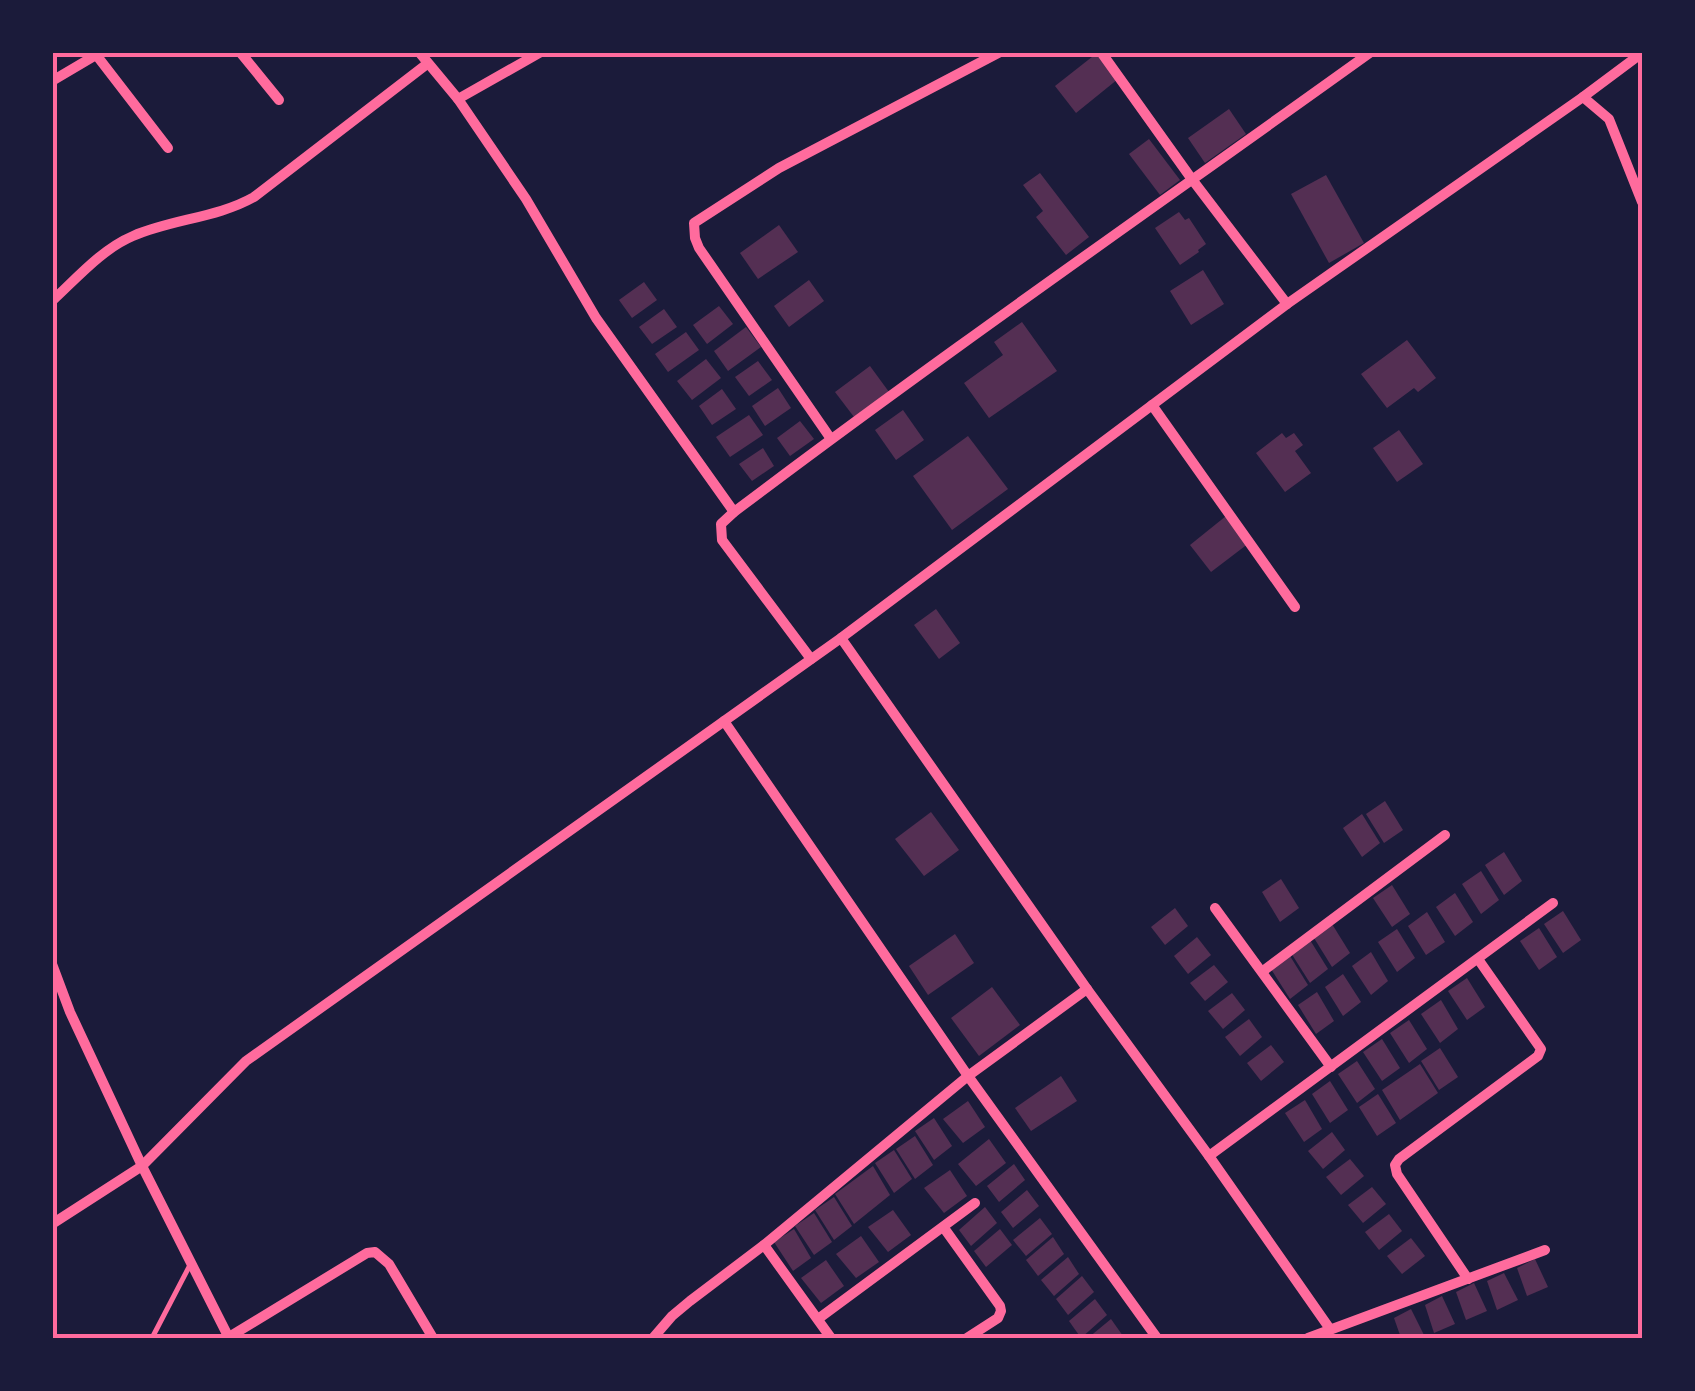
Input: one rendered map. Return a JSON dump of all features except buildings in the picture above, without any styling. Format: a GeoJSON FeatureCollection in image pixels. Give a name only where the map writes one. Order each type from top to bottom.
{"type":"FeatureCollection","features":[{"type":"Feature","properties":{"kind":"street"},"geometry":{"type":"LineString","coordinates":[[240,52],[279,100]]}},
{"type":"Feature","properties":{"kind":"street"},"geometry":{"type":"LineString","coordinates":[[458,99],[541,52]]}},
{"type":"Feature","properties":{"kind":"street"},"geometry":{"type":"LineString","coordinates":[[831,438],[699,248],[694,223],[779,168],[1000,52]]}},
{"type":"Feature","properties":{"kind":"street"},"geometry":{"type":"LineString","coordinates":[[1101,52],[1287,304]]}},
{"type":"Feature","properties":{"kind":"street"},"geometry":{"type":"LineString","coordinates":[[811,660],[722,540],[721,524],[831,438],[1370,52]]}},
{"type":"Feature","properties":{"kind":"street"},"geometry":{"type":"LineString","coordinates":[[420,53],[458,99],[526,200],[596,318],[734,512]]}},
{"type":"Feature","properties":{"kind":"street"},"geometry":{"type":"LineString","coordinates":[[52,1224],[142,1166],[246,1061],[811,660],[1287,304],[1642,53]]}},
{"type":"Feature","properties":{"kind":"street"},"geometry":{"type":"LineString","coordinates":[[52,82],[95,54],[168,148]]}},
{"type":"Feature","properties":{"kind":"street"},"geometry":{"type":"LineString","coordinates":[[52,300],[102,256],[134,236],[238,206],[254,197],[427,64]]}},
{"type":"Feature","properties":{"kind":"street"},"geometry":{"type":"LineString","coordinates":[[1583,97],[1609,119],[1642,202]]}},
{"type":"Feature","properties":{"kind":"street"},"geometry":{"type":"LineString","coordinates":[[1152,405],[1296,607]]}},
{"type":"Feature","properties":{"kind":"street"},"geometry":{"type":"LineString","coordinates":[[841,638],[1330,1329]]}},
{"type":"Feature","properties":{"kind":"street"},"geometry":{"type":"LineString","coordinates":[[724,721],[968,1076],[1157,1338]]}},
{"type":"Feature","properties":{"kind":"street"},"geometry":{"type":"LineString","coordinates":[[1263,972],[1445,835]]}},
{"type":"Feature","properties":{"kind":"street"},"geometry":{"type":"LineString","coordinates":[[1210,1156],[1553,902]]}},
{"type":"Feature","properties":{"kind":"street"},"geometry":{"type":"LineString","coordinates":[[1215,908],[1331,1067]]}},
{"type":"Feature","properties":{"kind":"street"},"geometry":{"type":"LineString","coordinates":[[1468,1279],[1397,1174],[1395,1165],[1538,1056],[1540,1049],[1478,959]]}},
{"type":"Feature","properties":{"kind":"street"},"geometry":{"type":"LineString","coordinates":[[52,964],[70,1012],[142,1166],[229,1338],[367,1253],[376,1252],[388,1264],[433,1338]]}},
{"type":"Feature","properties":{"kind":"street"},"geometry":{"type":"LineString","coordinates":[[653,1338],[690,1301],[764,1245],[968,1076],[1087,990]]}},
{"type":"Feature","properties":{"kind":"street"},"geometry":{"type":"LineString","coordinates":[[818,1319],[974,1203]]}},
{"type":"Feature","properties":{"kind":"street"},"geometry":{"type":"LineString","coordinates":[[944,1228],[1000,1306],[998,1318],[967,1338]]}},
{"type":"Feature","properties":{"kind":"street"},"geometry":{"type":"LineString","coordinates":[[764,1245],[831,1338]]}},
{"type":"Feature","properties":{"kind":"street"},"geometry":{"type":"LineString","coordinates":[[1308,1338],[1545,1250]]}},
{"type":"Feature","properties":{"kind":"lane"},"geometry":{"type":"LineString","coordinates":[[152,1338],[191,1262]]}}]}
